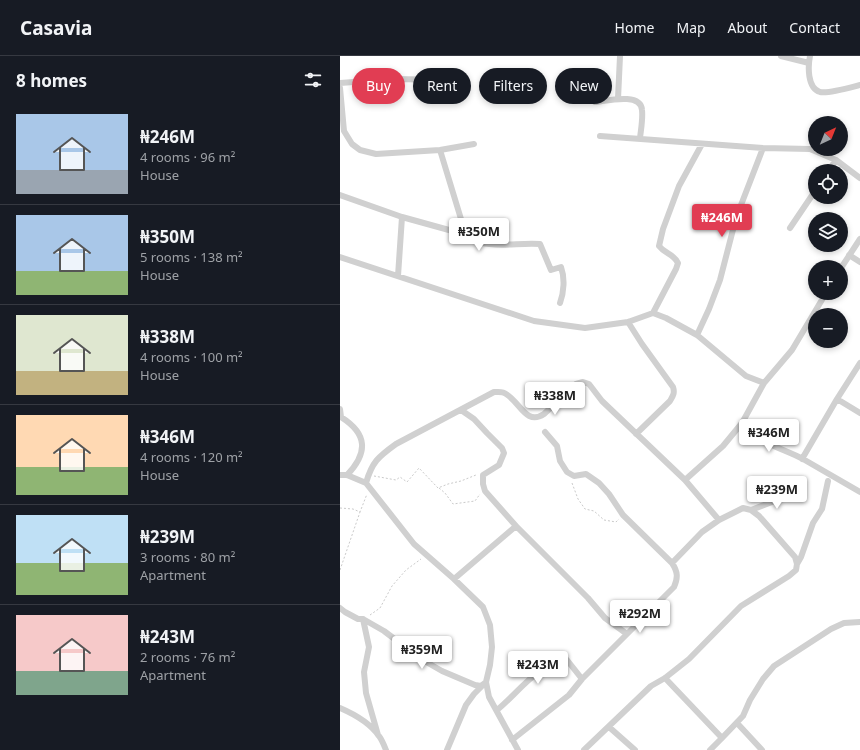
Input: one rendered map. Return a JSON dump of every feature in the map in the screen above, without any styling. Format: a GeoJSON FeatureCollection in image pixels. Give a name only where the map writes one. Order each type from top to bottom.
{"type":"FeatureCollection","features":[{"type":"Feature","properties":{"kind":"street"},"geometry":{"type":"LineString","coordinates":[[618,99],[620,56]]}},
{"type":"Feature","properties":{"kind":"street"},"geometry":{"type":"LineString","coordinates":[[781,56],[808,63]]}},
{"type":"Feature","properties":{"kind":"street"},"geometry":{"type":"LineString","coordinates":[[810,56],[808,63],[810,81],[814,88],[820,92],[830,92],[860,85]]}},
{"type":"Feature","properties":{"kind":"street"},"geometry":{"type":"LineString","coordinates":[[340,83],[395,79],[413,79]]}},
{"type":"Feature","properties":{"kind":"street"},"geometry":{"type":"LineString","coordinates":[[340,88],[344,131],[352,144],[360,150],[376,154],[440,150],[474,144]]}},
{"type":"Feature","properties":{"kind":"street"},"geometry":{"type":"LineString","coordinates":[[612,100],[630,99],[640,105],[642,109],[640,138]]}},
{"type":"Feature","properties":{"kind":"street"},"geometry":{"type":"LineString","coordinates":[[600,136],[763,148],[810,149],[836,160],[860,178]]}},
{"type":"Feature","properties":{"kind":"street"},"geometry":{"type":"LineString","coordinates":[[653,313],[678,263],[675,257],[662,250],[659,246],[660,241],[679,186],[702,144]]}},
{"type":"Feature","properties":{"kind":"street"},"geometry":{"type":"LineString","coordinates":[[697,335],[720,280],[736,218],[763,148]]}},
{"type":"Feature","properties":{"kind":"street"},"geometry":{"type":"LineString","coordinates":[[440,150],[462,219],[463,228],[467,235]]}},
{"type":"Feature","properties":{"kind":"street"},"geometry":{"type":"LineString","coordinates":[[833,164],[836,160]]}},
{"type":"Feature","properties":{"kind":"street"},"geometry":{"type":"LineString","coordinates":[[340,195],[402,217],[467,235],[478,242],[488,245],[527,243],[540,244],[551,270],[561,267],[564,276],[562,289],[563,296],[560,303]]}},
{"type":"Feature","properties":{"kind":"street"},"geometry":{"type":"LineString","coordinates":[[790,228],[808,201]]}},
{"type":"Feature","properties":{"kind":"street"},"geometry":{"type":"LineString","coordinates":[[398,276],[402,217]]}},
{"type":"Feature","properties":{"kind":"street"},"geometry":{"type":"LineString","coordinates":[[846,260],[860,239]]}},
{"type":"Feature","properties":{"kind":"street"},"geometry":{"type":"LineString","coordinates":[[849,255],[860,262]]}},
{"type":"Feature","properties":{"kind":"street"},"geometry":{"type":"LineString","coordinates":[[340,257],[534,321],[585,328],[628,322],[653,313],[666,318],[697,335],[746,376],[764,383]]}},
{"type":"Feature","properties":{"kind":"street"},"geometry":{"type":"LineString","coordinates":[[685,480],[717,451],[742,424],[764,383],[792,350],[822,300]]}},
{"type":"Feature","properties":{"kind":"street"},"geometry":{"type":"LineString","coordinates":[[628,322],[673,387],[674,391],[674,396],[670,401],[636,434]]}},
{"type":"Feature","properties":{"kind":"street"},"geometry":{"type":"LineString","coordinates":[[802,459],[836,399],[860,363]]}},
{"type":"Feature","properties":{"kind":"street"},"geometry":{"type":"LineString","coordinates":[[368,486],[368,475],[370,468],[381,455],[396,444],[494,392],[507,394],[532,418],[539,418],[576,384],[582,382],[589,384],[602,401],[685,480],[719,520]]}},
{"type":"Feature","properties":{"kind":"street"},"geometry":{"type":"LineString","coordinates":[[836,399],[860,413]]}},
{"type":"Feature","properties":{"kind":"street"},"geometry":{"type":"LineString","coordinates":[[340,409],[341,417],[355,427],[363,448],[361,458],[347,476]]}},
{"type":"Feature","properties":{"kind":"street"},"geometry":{"type":"LineString","coordinates":[[461,410],[474,419],[502,448],[504,453],[498,465],[483,475],[483,484],[486,491],[516,526],[588,598],[605,618],[627,634]]}},
{"type":"Feature","properties":{"kind":"street"},"geometry":{"type":"LineString","coordinates":[[742,424],[748,432],[756,438],[802,459],[860,492]]}},
{"type":"Feature","properties":{"kind":"street"},"geometry":{"type":"LineString","coordinates":[[512,740],[569,695],[582,679],[674,587],[677,578],[676,569],[672,563],[623,515],[609,494],[599,483],[586,474],[574,476],[567,472],[560,461],[557,446],[545,432]]}},
{"type":"Feature","properties":{"kind":"street"},"geometry":{"type":"LineString","coordinates":[[340,475],[347,476],[368,486],[414,544],[483,607],[490,625],[492,647],[486,682],[489,697],[518,750]]}},
{"type":"Feature","properties":{"kind":"street"},"geometry":{"type":"LineString","coordinates":[[797,564],[802,557],[813,523],[822,509],[828,481]]}},
{"type":"Feature","properties":{"kind":"street"},"geometry":{"type":"LineString","coordinates":[[672,563],[702,532],[719,520],[743,508],[752,510],[786,497],[794,491],[800,491]]}},
{"type":"Feature","properties":{"kind":"street"},"geometry":{"type":"LineString","coordinates":[[584,750],[652,686],[665,678],[689,659],[741,606],[796,570],[797,564],[795,557],[752,510]]}},
{"type":"Feature","properties":{"kind":"street"},"geometry":{"type":"LineString","coordinates":[[454,579],[516,526]]}},
{"type":"Feature","properties":{"kind":"street"},"geometry":{"type":"LineString","coordinates":[[342,611],[358,619],[363,619],[384,631],[421,659],[442,671],[475,685],[481,686],[486,682]]}},
{"type":"Feature","properties":{"kind":"street"},"geometry":{"type":"LineString","coordinates":[[363,619],[369,647],[364,672],[366,693],[378,735],[386,750]]}},
{"type":"Feature","properties":{"kind":"street"},"geometry":{"type":"LineString","coordinates":[[711,750],[743,716],[750,700],[763,679],[774,666],[831,629],[844,623],[860,622]]}},
{"type":"Feature","properties":{"kind":"street"},"geometry":{"type":"LineString","coordinates":[[497,710],[548,665],[567,660],[582,679]]}},
{"type":"Feature","properties":{"kind":"street"},"geometry":{"type":"LineString","coordinates":[[665,678],[722,738]]}},
{"type":"Feature","properties":{"kind":"street"},"geometry":{"type":"LineString","coordinates":[[447,750],[466,705],[486,682]]}},
{"type":"Feature","properties":{"kind":"street"},"geometry":{"type":"LineString","coordinates":[[340,708],[351,713],[367,724],[378,735]]}},
{"type":"Feature","properties":{"kind":"street"},"geometry":{"type":"LineString","coordinates":[[737,723],[762,750]]}},
{"type":"Feature","properties":{"kind":"street"},"geometry":{"type":"LineString","coordinates":[[609,727],[635,750]]}},
{"type":"Feature","properties":{"kind":"path"},"geometry":{"type":"LineString","coordinates":[[368,475],[396,480],[400,477],[407,482],[419,468],[438,488],[446,493],[453,504],[475,501],[480,494],[486,491]]}},
{"type":"Feature","properties":{"kind":"path"},"geometry":{"type":"LineString","coordinates":[[438,488],[461,481],[471,476],[479,474],[483,475]]}},
{"type":"Feature","properties":{"kind":"path"},"geometry":{"type":"LineString","coordinates":[[570,474],[573,489],[585,508],[594,511],[604,520],[616,522],[623,515]]}},
{"type":"Feature","properties":{"kind":"path"},"geometry":{"type":"LineString","coordinates":[[340,570],[368,486]]}},
{"type":"Feature","properties":{"kind":"path"},"geometry":{"type":"LineString","coordinates":[[340,508],[353,509],[360,512]]}},
{"type":"Feature","properties":{"kind":"path"},"geometry":{"type":"LineString","coordinates":[[363,619],[380,608],[392,586],[406,570],[426,555]]}}]}
